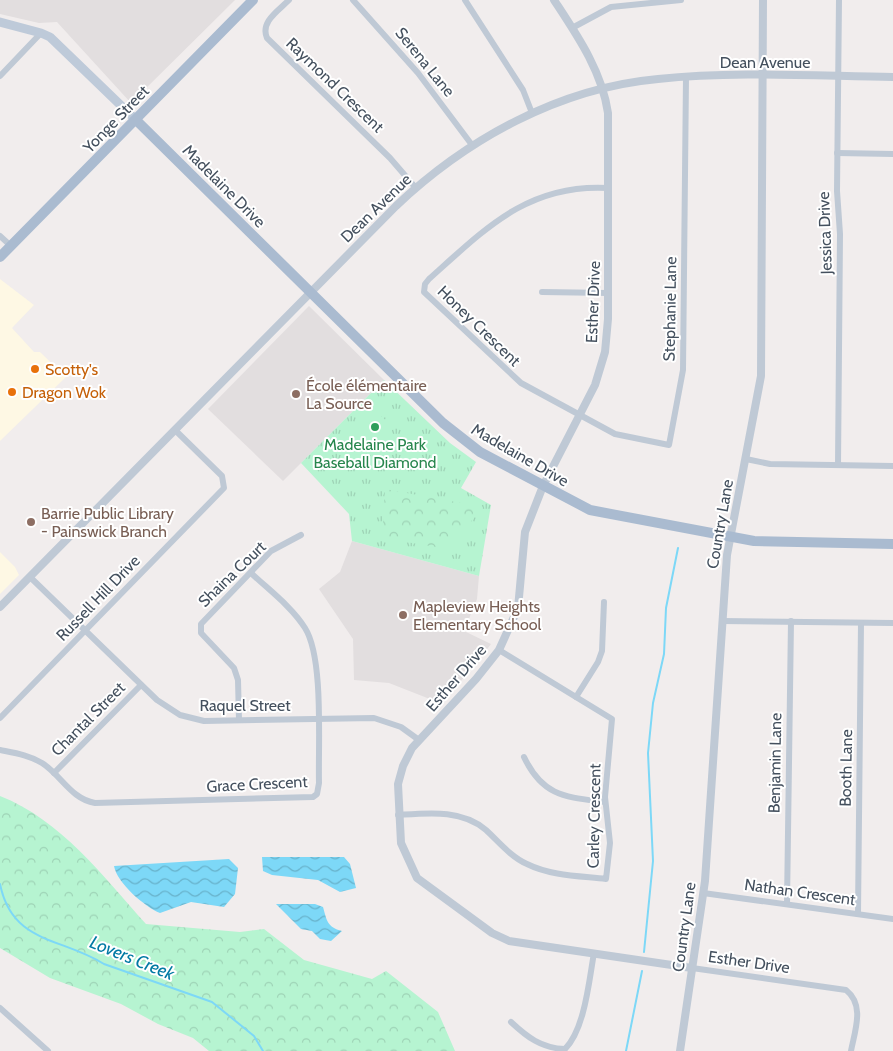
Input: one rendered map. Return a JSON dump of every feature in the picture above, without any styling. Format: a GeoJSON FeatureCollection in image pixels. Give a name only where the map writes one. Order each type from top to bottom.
{"type":"FeatureCollection","features":[{"type":"Feature","properties":{"kind":"main road","name":"Yonge Street"},"geometry":{"type":"LineString","coordinates":[[0,257],[253,0]]}},
{"type":"Feature","properties":{"kind":"main road"},"geometry":{"type":"LineString","coordinates":[[0,22],[41,33],[56,42],[136,120]]}},
{"type":"Feature","properties":{"kind":"main road","name":"Madelaine Drive"},"geometry":{"type":"LineString","coordinates":[[136,120],[457,436],[480,452],[588,510],[754,542],[893,544]]}},
{"type":"Feature","properties":{"kind":"street","name":"Raymond Crescent"},"geometry":{"type":"LineString","coordinates":[[289,0],[266,24],[267,38],[390,158],[416,187]]}},
{"type":"Feature","properties":{"kind":"street","name":"Serena Lane"},"geometry":{"type":"LineString","coordinates":[[352,0],[418,73],[472,145]]}},
{"type":"Feature","properties":{"kind":"street"},"geometry":{"type":"LineString","coordinates":[[465,0],[523,90],[532,113]]}},
{"type":"Feature","properties":{"kind":"street","name":"Esther Drive"},"geometry":{"type":"LineString","coordinates":[[554,0],[590,58],[602,89],[610,130],[608,329],[604,358],[595,385],[543,486],[525,532],[518,608],[499,650],[476,679],[419,740],[407,756],[400,775],[398,815],[402,843],[417,878],[492,933],[509,940],[846,990],[854,996],[857,1006],[851,1051]]}},
{"type":"Feature","properties":{"kind":"street"},"geometry":{"type":"LineString","coordinates":[[572,28],[603,10],[622,3],[681,0]]}},
{"type":"Feature","properties":{"kind":"street","name":"Country Lane"},"geometry":{"type":"LineString","coordinates":[[680,1051],[703,893],[722,621],[730,537],[762,372],[763,0]]}},
{"type":"Feature","properties":{"kind":"street","name":"Jessica Drive"},"geometry":{"type":"LineString","coordinates":[[838,465],[840,234],[837,153],[839,0]]}},
{"type":"Feature","properties":{"kind":"street"},"geometry":{"type":"LineString","coordinates":[[0,76],[41,33]]}},
{"type":"Feature","properties":{"kind":"street","name":"Dean Avenue"},"geometry":{"type":"LineString","coordinates":[[0,607],[416,187],[472,145],[532,113],[602,89],[651,80],[686,77],[763,76],[893,77]]}},
{"type":"Feature","properties":{"kind":"street","name":"Stephanie Lane"},"geometry":{"type":"LineString","coordinates":[[580,415],[617,435],[669,446],[683,368],[686,77]]}},
{"type":"Feature","properties":{"kind":"street"},"geometry":{"type":"LineString","coordinates":[[837,153],[893,154]]}},
{"type":"Feature","properties":{"kind":"street","name":"Honey Crescent"},"geometry":{"type":"LineString","coordinates":[[580,415],[512,378],[427,297],[424,286],[483,230],[517,207],[562,191],[609,188]]}},
{"type":"Feature","properties":{"kind":"street"},"geometry":{"type":"LineString","coordinates":[[0,236],[11,246]]}},
{"type":"Feature","properties":{"kind":"street"},"geometry":{"type":"LineString","coordinates":[[542,292],[608,293]]}},
{"type":"Feature","properties":{"kind":"street","name":"Russell Hill Drive"},"geometry":{"type":"LineString","coordinates":[[0,718],[224,488],[222,476],[175,430]]}},
{"type":"Feature","properties":{"kind":"street"},"geometry":{"type":"LineString","coordinates":[[746,459],[770,464],[893,466]]}},
{"type":"Feature","properties":{"kind":"street","name":"Shaina Court"},"geometry":{"type":"LineString","coordinates":[[239,720],[238,680],[234,668],[203,636],[200,628],[204,620],[271,551],[301,535]]}},
{"type":"Feature","properties":{"kind":"street","name":"Grace Crescent"},"geometry":{"type":"LineString","coordinates":[[0,750],[26,755],[54,773],[78,797],[95,803],[309,798],[317,794],[319,789],[316,661],[309,635],[295,615],[251,573]]}},
{"type":"Feature","properties":{"kind":"street","name":"Raquel Street"},"geometry":{"type":"LineString","coordinates":[[30,577],[141,685],[164,706],[180,715],[204,721],[318,718],[381,719],[401,727],[419,740]]}},
{"type":"Feature","properties":{"kind":"street"},"geometry":{"type":"LineString","coordinates":[[576,697],[598,662],[602,651],[604,602]]}},
{"type":"Feature","properties":{"kind":"street"},"geometry":{"type":"LineString","coordinates":[[722,621],[893,623]]}},
{"type":"Feature","properties":{"kind":"street","name":"Benjamin Lane"},"geometry":{"type":"LineString","coordinates":[[787,904],[791,621]]}},
{"type":"Feature","properties":{"kind":"street","name":"Booth Lane"},"geometry":{"type":"LineString","coordinates":[[858,914],[861,623]]}},
{"type":"Feature","properties":{"kind":"street","name":"Carley Crescent"},"geometry":{"type":"LineString","coordinates":[[398,815],[443,814],[462,816],[480,825],[512,854],[531,866],[545,870],[606,879],[610,844],[606,802],[612,720],[499,650]]}},
{"type":"Feature","properties":{"kind":"street","name":"Chantal Street"},"geometry":{"type":"LineString","coordinates":[[54,773],[141,685]]}},
{"type":"Feature","properties":{"kind":"street"},"geometry":{"type":"LineString","coordinates":[[524,757],[536,777],[553,793],[606,802]]}},
{"type":"Feature","properties":{"kind":"street","name":"Nathan Crescent"},"geometry":{"type":"LineString","coordinates":[[703,893],[893,919]]}},
{"type":"Feature","properties":{"kind":"street"},"geometry":{"type":"LineString","coordinates":[[511,1022],[530,1040],[553,1048],[565,1049],[572,1042],[584,1005],[594,953]]}},
{"type":"Feature","properties":{"kind":"street"},"geometry":{"type":"LineString","coordinates":[[0,1008],[48,1051]]}},
{"type":"Feature","properties":{"kind":"shaded area"},"geometry":{"type":"Polygon","coordinates":[[[0,0],[235,0],[131,103],[57,22],[39,23],[0,14],[0,0]]]}},
{"type":"Feature","properties":{"kind":"shaded area"},"geometry":{"type":"Polygon","coordinates":[[[0,279],[34,305],[12,328],[34,352],[40,352],[66,377],[0,441],[0,279]]]}},
{"type":"Feature","properties":{"kind":"shaded area","name":"École élémentaire La Source"},"geometry":{"type":"Polygon","coordinates":[[[309,306],[384,380],[283,481],[208,409],[309,306]]]}},
{"type":"Feature","properties":{"kind":"shaded area","name":"Mapleview Heights Elementary School"},"geometry":{"type":"Polygon","coordinates":[[[352,541],[479,576],[477,599],[464,631],[491,644],[470,671],[440,703],[389,683],[354,680],[353,639],[319,589],[340,572],[352,541]]]}},
{"type":"Feature","properties":{"kind":"shaded area"},"geometry":{"type":"Polygon","coordinates":[[[0,552],[15,567],[19,575],[0,594],[0,552]]]}},
{"type":"Feature","properties":{"kind":"green space"},"geometry":{"type":"Polygon","coordinates":[[[384,380],[450,443],[476,462],[461,488],[491,505],[479,576],[352,541],[349,514],[301,463],[384,380]]]}},
{"type":"Feature","properties":{"kind":"green space","name":"Madelaine Park Baseball Diamond"},"geometry":{"type":"Polygon","coordinates":[[[373,411],[377,412],[393,427],[383,440],[377,443],[365,439],[358,428],[373,411]]]}},
{"type":"Feature","properties":{"kind":"green space"},"geometry":{"type":"Polygon","coordinates":[[[385,489],[483,507],[448,549],[382,538],[385,489]]]}},
{"type":"Feature","properties":{"kind":"green space"},"geometry":{"type":"Polygon","coordinates":[[[0,796],[22,806],[62,834],[97,869],[146,924],[240,932],[264,929],[304,960],[372,979],[386,971],[438,1012],[455,1051],[209,1051],[193,1038],[158,1024],[121,1004],[50,978],[0,948],[0,796]]]}},
{"type":"Feature","properties":{"kind":"water"},"geometry":{"type":"Polygon","coordinates":[[[262,857],[344,857],[350,864],[356,888],[340,892],[318,880],[272,875],[263,871],[262,857]]]}},
{"type":"Feature","properties":{"kind":"water"},"geometry":{"type":"Polygon","coordinates":[[[229,859],[238,868],[235,894],[224,907],[191,902],[160,913],[147,906],[132,894],[120,880],[114,866],[229,859]]]}},
{"type":"Feature","properties":{"kind":"water"},"geometry":{"type":"Polygon","coordinates":[[[276,904],[315,904],[323,907],[328,923],[333,928],[342,931],[331,941],[320,939],[312,931],[301,929],[276,904]]]}},
{"type":"Feature","properties":{"kind":"waterway"},"geometry":{"type":"LineString","coordinates":[[644,952],[653,861],[648,753],[653,703],[664,654],[666,608],[678,548]]}},
{"type":"Feature","properties":{"kind":"waterway","name":"Lovers Creek"},"geometry":{"type":"LineString","coordinates":[[0,884],[6,904],[15,918],[27,929],[88,955],[104,964],[212,1002],[254,1036],[263,1051]]}},
{"type":"Feature","properties":{"kind":"waterway"},"geometry":{"type":"LineString","coordinates":[[626,1051],[642,971]]}},
{"type":"Feature","properties":{"kind":"place","name":"Scotty's"},"geometry":{"type":"Point","coordinates":[35,369]}},
{"type":"Feature","properties":{"kind":"place","name":"Dragon Wok"},"geometry":{"type":"Point","coordinates":[12,392]}},
{"type":"Feature","properties":{"kind":"place","name":"École élémentaire La Source"},"geometry":{"type":"Point","coordinates":[296,394]}},
{"type":"Feature","properties":{"kind":"place","name":"Madelaine Park Baseball Diamond"},"geometry":{"type":"Point","coordinates":[375,427]}},
{"type":"Feature","properties":{"kind":"place","name":"Barrie Public Library - Painswick Branch"},"geometry":{"type":"Point","coordinates":[31,522]}},
{"type":"Feature","properties":{"kind":"place","name":"Mapleview Heights Elementary School"},"geometry":{"type":"Point","coordinates":[403,615]}}]}
